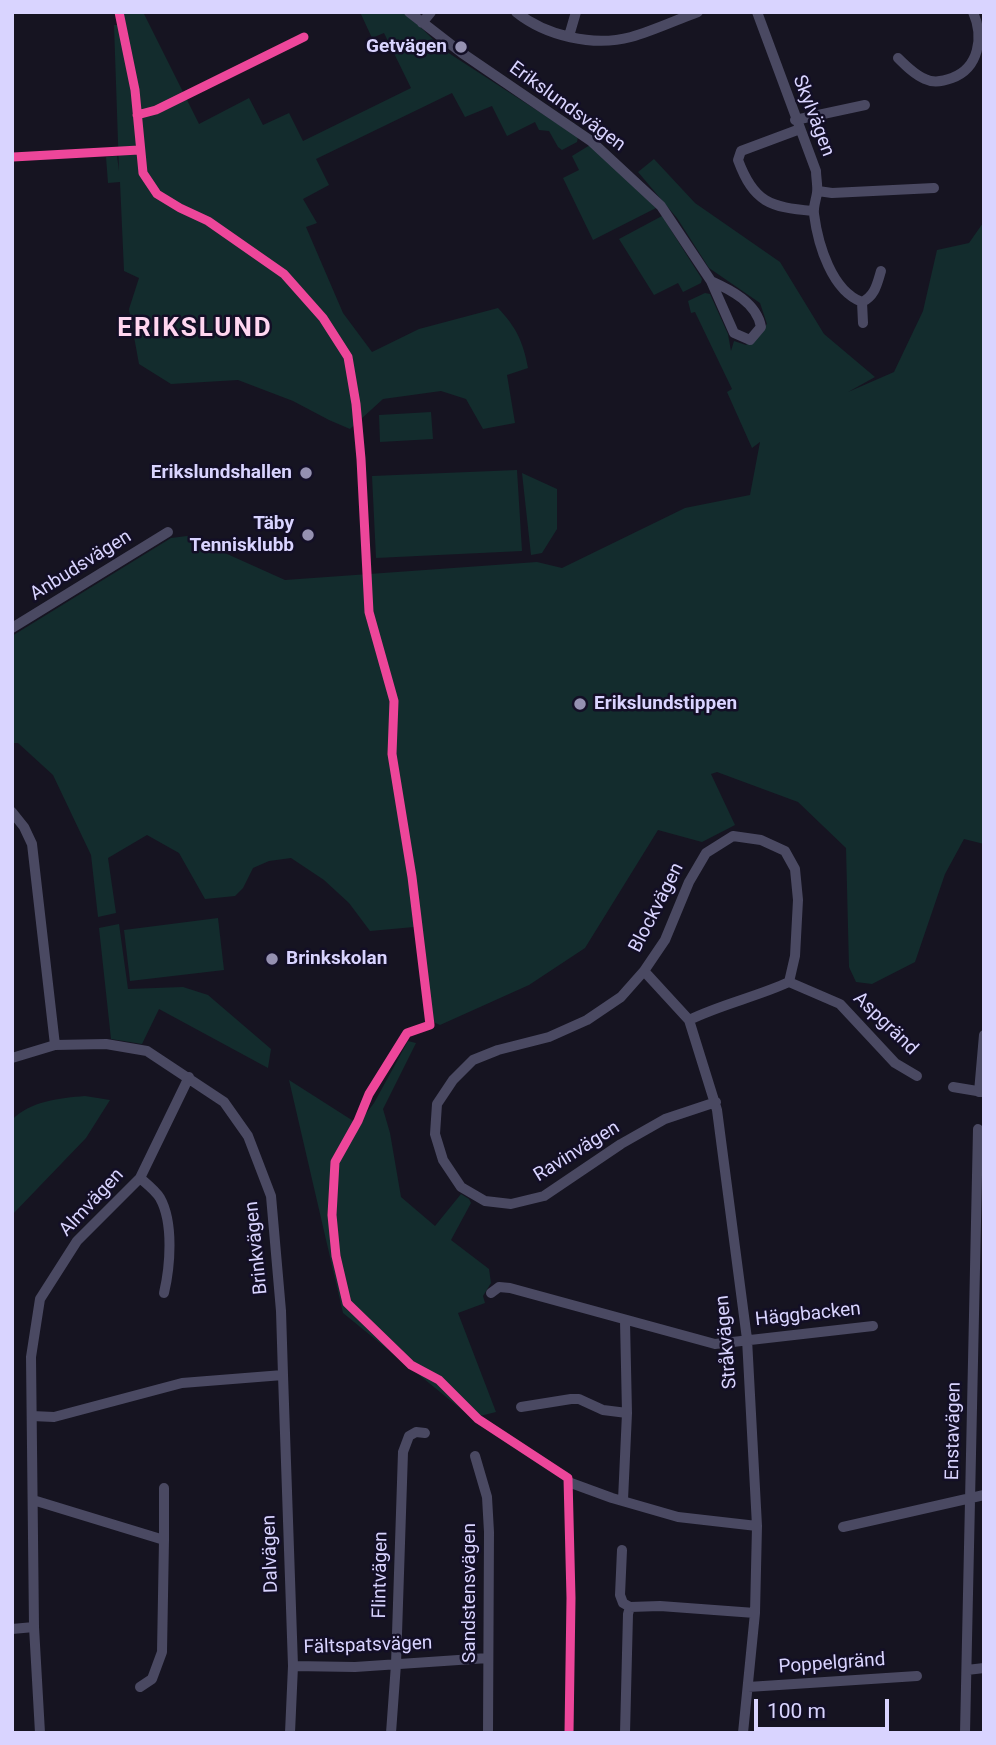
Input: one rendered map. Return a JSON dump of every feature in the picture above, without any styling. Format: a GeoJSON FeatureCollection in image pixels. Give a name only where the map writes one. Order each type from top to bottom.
{"type":"FeatureCollection","features":[{"type":"Feature","properties":{"kind":"street","name":"Erikslundsvägen"},"geometry":{"type":"LineString","coordinates":[[409,12],[461,54],[591,141],[661,206],[711,281],[734,333],[750,340],[761,327],[760,318],[733,291],[711,281]]}},
{"type":"Feature","properties":{"kind":"street"},"geometry":{"type":"LineString","coordinates":[[422,23],[431,12]]}},
{"type":"Feature","properties":{"kind":"street"},"geometry":{"type":"LineString","coordinates":[[516,12],[544,30],[602,40],[627,38],[698,12]]}},
{"type":"Feature","properties":{"kind":"street"},"geometry":{"type":"LineString","coordinates":[[569,36],[576,12]]}},
{"type":"Feature","properties":{"kind":"street","name":"Skylvägen"},"geometry":{"type":"LineString","coordinates":[[757,12],[816,171],[818,191],[813,211],[818,237],[839,286],[852,298],[862,302]]}},
{"type":"Feature","properties":{"kind":"street"},"geometry":{"type":"LineString","coordinates":[[898,58],[926,80],[945,81],[959,76],[972,64],[980,36],[973,12]]}},
{"type":"Feature","properties":{"kind":"street"},"geometry":{"type":"LineString","coordinates":[[813,211],[777,207],[761,199],[742,173],[737,160],[741,151],[798,125],[865,105]]}},
{"type":"Feature","properties":{"kind":"street"},"geometry":{"type":"LineString","coordinates":[[818,191],[832,193],[934,188]]}},
{"type":"Feature","properties":{"kind":"street"},"geometry":{"type":"LineString","coordinates":[[863,323],[862,302],[875,292],[881,271]]}},
{"type":"Feature","properties":{"kind":"street","name":"Anbudsvägen"},"geometry":{"type":"LineString","coordinates":[[12,628],[168,532]]}},
{"type":"Feature","properties":{"kind":"street"},"geometry":{"type":"LineString","coordinates":[[12,812],[24,827],[32,844],[55,1045]]}},
{"type":"Feature","properties":{"kind":"street","name":"Blockvägen"},"geometry":{"type":"LineString","coordinates":[[644,971],[665,940],[689,882],[706,853],[733,836],[761,840],[785,851],[794,869],[798,900],[794,956],[789,982]]}},
{"type":"Feature","properties":{"kind":"street","name":"Stråkvägen"},"geometry":{"type":"LineString","coordinates":[[644,971],[689,1020],[716,1102],[747,1339],[757,1526],[755,1613],[743,1733]]}},
{"type":"Feature","properties":{"kind":"street","name":"Ravinvägen"},"geometry":{"type":"LineString","coordinates":[[644,971],[621,997],[587,1020],[549,1037],[498,1050],[473,1060],[453,1080],[437,1104],[435,1134],[443,1160],[461,1186],[485,1201],[511,1204],[544,1196],[621,1144],[665,1119],[716,1102]]}},
{"type":"Feature","properties":{"kind":"street"},"geometry":{"type":"LineString","coordinates":[[689,1020],[716,1007],[763,994],[789,982]]}},
{"type":"Feature","properties":{"kind":"street","name":"Aspgränd"},"geometry":{"type":"LineString","coordinates":[[789,982],[840,1004],[895,1063],[917,1076]]}},
{"type":"Feature","properties":{"kind":"street"},"geometry":{"type":"LineString","coordinates":[[953,1087],[981,1092],[984,1035]]}},
{"type":"Feature","properties":{"kind":"street","name":"Brinkvägen"},"geometry":{"type":"LineString","coordinates":[[12,1058],[55,1045],[106,1044],[147,1051],[224,1102],[248,1136],[271,1196],[283,1375]]}},
{"type":"Feature","properties":{"kind":"street","name":"Almvägen"},"geometry":{"type":"LineString","coordinates":[[40,1733],[34,1627],[31,1357],[40,1299],[77,1241],[141,1178],[189,1077]]}},
{"type":"Feature","properties":{"kind":"street","name":"Enstavägen"},"geometry":{"type":"LineString","coordinates":[[965,1733],[979,1313],[978,1129]]}},
{"type":"Feature","properties":{"kind":"street"},"geometry":{"type":"LineString","coordinates":[[141,1178],[160,1198],[166,1216],[170,1266],[164,1293]]}},
{"type":"Feature","properties":{"kind":"street","name":"Häggbacken"},"geometry":{"type":"LineString","coordinates":[[491,1293],[499,1287],[510,1288],[715,1344],[873,1326]]}},
{"type":"Feature","properties":{"kind":"street"},"geometry":{"type":"LineString","coordinates":[[623,1500],[625,1321]]}},
{"type":"Feature","properties":{"kind":"street"},"geometry":{"type":"LineString","coordinates":[[32,1416],[54,1417],[181,1383],[283,1375]]}},
{"type":"Feature","properties":{"kind":"street","name":"Dalvägen"},"geometry":{"type":"LineString","coordinates":[[283,1375],[293,1666],[289,1733]]}},
{"type":"Feature","properties":{"kind":"street"},"geometry":{"type":"LineString","coordinates":[[521,1407],[579,1399],[603,1409],[626,1413]]}},
{"type":"Feature","properties":{"kind":"street","name":"Flintvägen"},"geometry":{"type":"LineString","coordinates":[[391,1733],[403,1452],[410,1436],[416,1432],[425,1433]]}},
{"type":"Feature","properties":{"kind":"street","name":"Sandstensvägen"},"geometry":{"type":"LineString","coordinates":[[475,1455],[487,1497],[489,1532],[488,1733]]}},
{"type":"Feature","properties":{"kind":"street"},"geometry":{"type":"LineString","coordinates":[[571,1483],[604,1496],[678,1517],[757,1526]]}},
{"type":"Feature","properties":{"kind":"street"},"geometry":{"type":"LineString","coordinates":[[140,1687],[152,1679],[162,1652],[164,1488]]}},
{"type":"Feature","properties":{"kind":"street"},"geometry":{"type":"LineString","coordinates":[[843,1527],[984,1495]]}},
{"type":"Feature","properties":{"kind":"street"},"geometry":{"type":"LineString","coordinates":[[33,1500],[164,1540]]}},
{"type":"Feature","properties":{"kind":"street"},"geometry":{"type":"LineString","coordinates":[[622,1550],[620,1595],[623,1603],[630,1607],[660,1606],[755,1613]]}},
{"type":"Feature","properties":{"kind":"street"},"geometry":{"type":"LineString","coordinates":[[625,1733],[630,1607]]}},
{"type":"Feature","properties":{"kind":"street"},"geometry":{"type":"LineString","coordinates":[[12,1629],[34,1627]]}},
{"type":"Feature","properties":{"kind":"street","name":"Fältspatsvägen"},"geometry":{"type":"LineString","coordinates":[[293,1666],[396,1664],[488,1658]]}},
{"type":"Feature","properties":{"kind":"street"},"geometry":{"type":"LineString","coordinates":[[967,1670],[984,1668]]}},
{"type":"Feature","properties":{"kind":"street","name":"Poppelgränd"},"geometry":{"type":"LineString","coordinates":[[748,1687],[917,1676]]}},
{"type":"Feature","properties":{"kind":"green space"},"geometry":{"type":"Polygon","coordinates":[[[122,12],[143,12],[199,124],[249,98],[263,125],[289,113],[303,141],[411,88],[384,33],[372,38],[360,12],[405,12],[444,50],[578,137],[577,142],[562,150],[549,131],[539,130],[535,122],[507,136],[492,106],[465,117],[452,93],[316,159],[329,185],[303,199],[317,223],[306,227],[343,313],[372,352],[419,329],[498,308],[518,335],[528,368],[507,375],[515,423],[483,429],[466,399],[441,391],[383,399],[350,429],[293,401],[238,380],[171,384],[139,364],[129,309],[139,278],[124,271],[120,182],[108,183],[106,157],[117,156],[119,171],[114,25],[126,25],[122,12]]]}},
{"type":"Feature","properties":{"kind":"green space"},"geometry":{"type":"Polygon","coordinates":[[[590,145],[656,208],[593,240],[563,178],[579,170],[572,156],[590,145]]]}},
{"type":"Feature","properties":{"kind":"green space"},"geometry":{"type":"Polygon","coordinates":[[[654,159],[695,203],[780,262],[824,334],[875,377],[848,392],[894,372],[923,311],[937,250],[969,243],[983,223],[984,203],[984,844],[964,839],[945,874],[915,962],[872,984],[856,982],[849,967],[846,848],[798,802],[717,772],[711,774],[735,825],[702,842],[658,830],[585,948],[529,985],[440,1025],[433,1022],[414,927],[370,931],[349,903],[324,880],[291,858],[269,861],[253,868],[243,888],[235,896],[205,899],[179,853],[147,835],[108,858],[116,913],[98,917],[91,855],[53,775],[18,743],[12,743],[12,636],[171,538],[187,536],[285,580],[537,562],[562,568],[685,508],[750,495],[760,442],[752,448],[727,392],[732,389],[695,312],[691,313],[688,301],[705,293],[710,294],[728,334],[731,351],[734,341],[746,345],[767,324],[760,303],[709,268],[677,218],[638,172],[654,159]]]}},
{"type":"Feature","properties":{"kind":"green space"},"geometry":{"type":"Polygon","coordinates":[[[662,216],[702,279],[701,283],[683,292],[678,283],[654,295],[619,239],[662,216]]]}},
{"type":"Feature","properties":{"kind":"green space"},"geometry":{"type":"Polygon","coordinates":[[[431,412],[433,439],[380,442],[379,415],[431,412]]]}},
{"type":"Feature","properties":{"kind":"green space"},"geometry":{"type":"Polygon","coordinates":[[[517,470],[522,551],[376,558],[372,476],[517,470]]]}},
{"type":"Feature","properties":{"kind":"green space"},"geometry":{"type":"Polygon","coordinates":[[[522,473],[557,489],[557,529],[542,553],[531,555],[522,473]]]}},
{"type":"Feature","properties":{"kind":"green space"},"geometry":{"type":"Polygon","coordinates":[[[218,918],[224,970],[130,981],[124,930],[218,918]]]}},
{"type":"Feature","properties":{"kind":"green space"},"geometry":{"type":"Polygon","coordinates":[[[119,924],[128,989],[183,987],[208,995],[271,1049],[268,1068],[159,1009],[142,1044],[111,1039],[99,928],[119,924]]]}},
{"type":"Feature","properties":{"kind":"green space"},"geometry":{"type":"Polygon","coordinates":[[[408,1041],[416,1043],[383,1109],[401,1197],[435,1226],[461,1194],[469,1199],[471,1203],[451,1240],[489,1269],[491,1283],[483,1296],[485,1303],[458,1313],[496,1412],[472,1418],[343,1313],[289,1080],[358,1124],[374,1103],[408,1041]]]}},
{"type":"Feature","properties":{"kind":"green space"},"geometry":{"type":"Polygon","coordinates":[[[85,1096],[110,1100],[86,1138],[12,1215],[12,1120],[36,1105],[56,1099],[85,1096]]]}},
{"type":"Feature","properties":{"kind":"cycle path"},"geometry":{"type":"LineString","coordinates":[[119,12],[135,90],[143,173],[157,194],[208,221],[284,274],[323,318],[348,357],[361,459],[369,612],[394,701],[392,754],[412,877],[430,1025],[407,1033],[369,1094],[358,1121],[335,1162],[332,1215],[336,1256],[347,1303],[411,1365],[439,1380],[478,1419],[568,1478],[571,1598],[569,1733]]}},
{"type":"Feature","properties":{"kind":"cycle path"},"geometry":{"type":"LineString","coordinates":[[137,115],[156,110],[304,37]]}},
{"type":"Feature","properties":{"kind":"cycle path"},"geometry":{"type":"LineString","coordinates":[[13,157],[139,150]]}},
{"type":"Feature","properties":{"kind":"place","name":"Getvägen"},"geometry":{"type":"Point","coordinates":[461,47]}},
{"type":"Feature","properties":{"kind":"place","name":"Erikslundshallen"},"geometry":{"type":"Point","coordinates":[306,473]}},
{"type":"Feature","properties":{"kind":"place","name":"Täby Tennisklubb"},"geometry":{"type":"Point","coordinates":[308,535]}},
{"type":"Feature","properties":{"kind":"place","name":"Erikslundstippen"},"geometry":{"type":"Point","coordinates":[580,704]}},
{"type":"Feature","properties":{"kind":"place","name":"Brinkskolan"},"geometry":{"type":"Point","coordinates":[272,959]}},
{"type":"Feature","properties":{"kind":"district","name":"ERIKSLUND"},"geometry":{"type":"Point","coordinates":[195,329]}}]}
